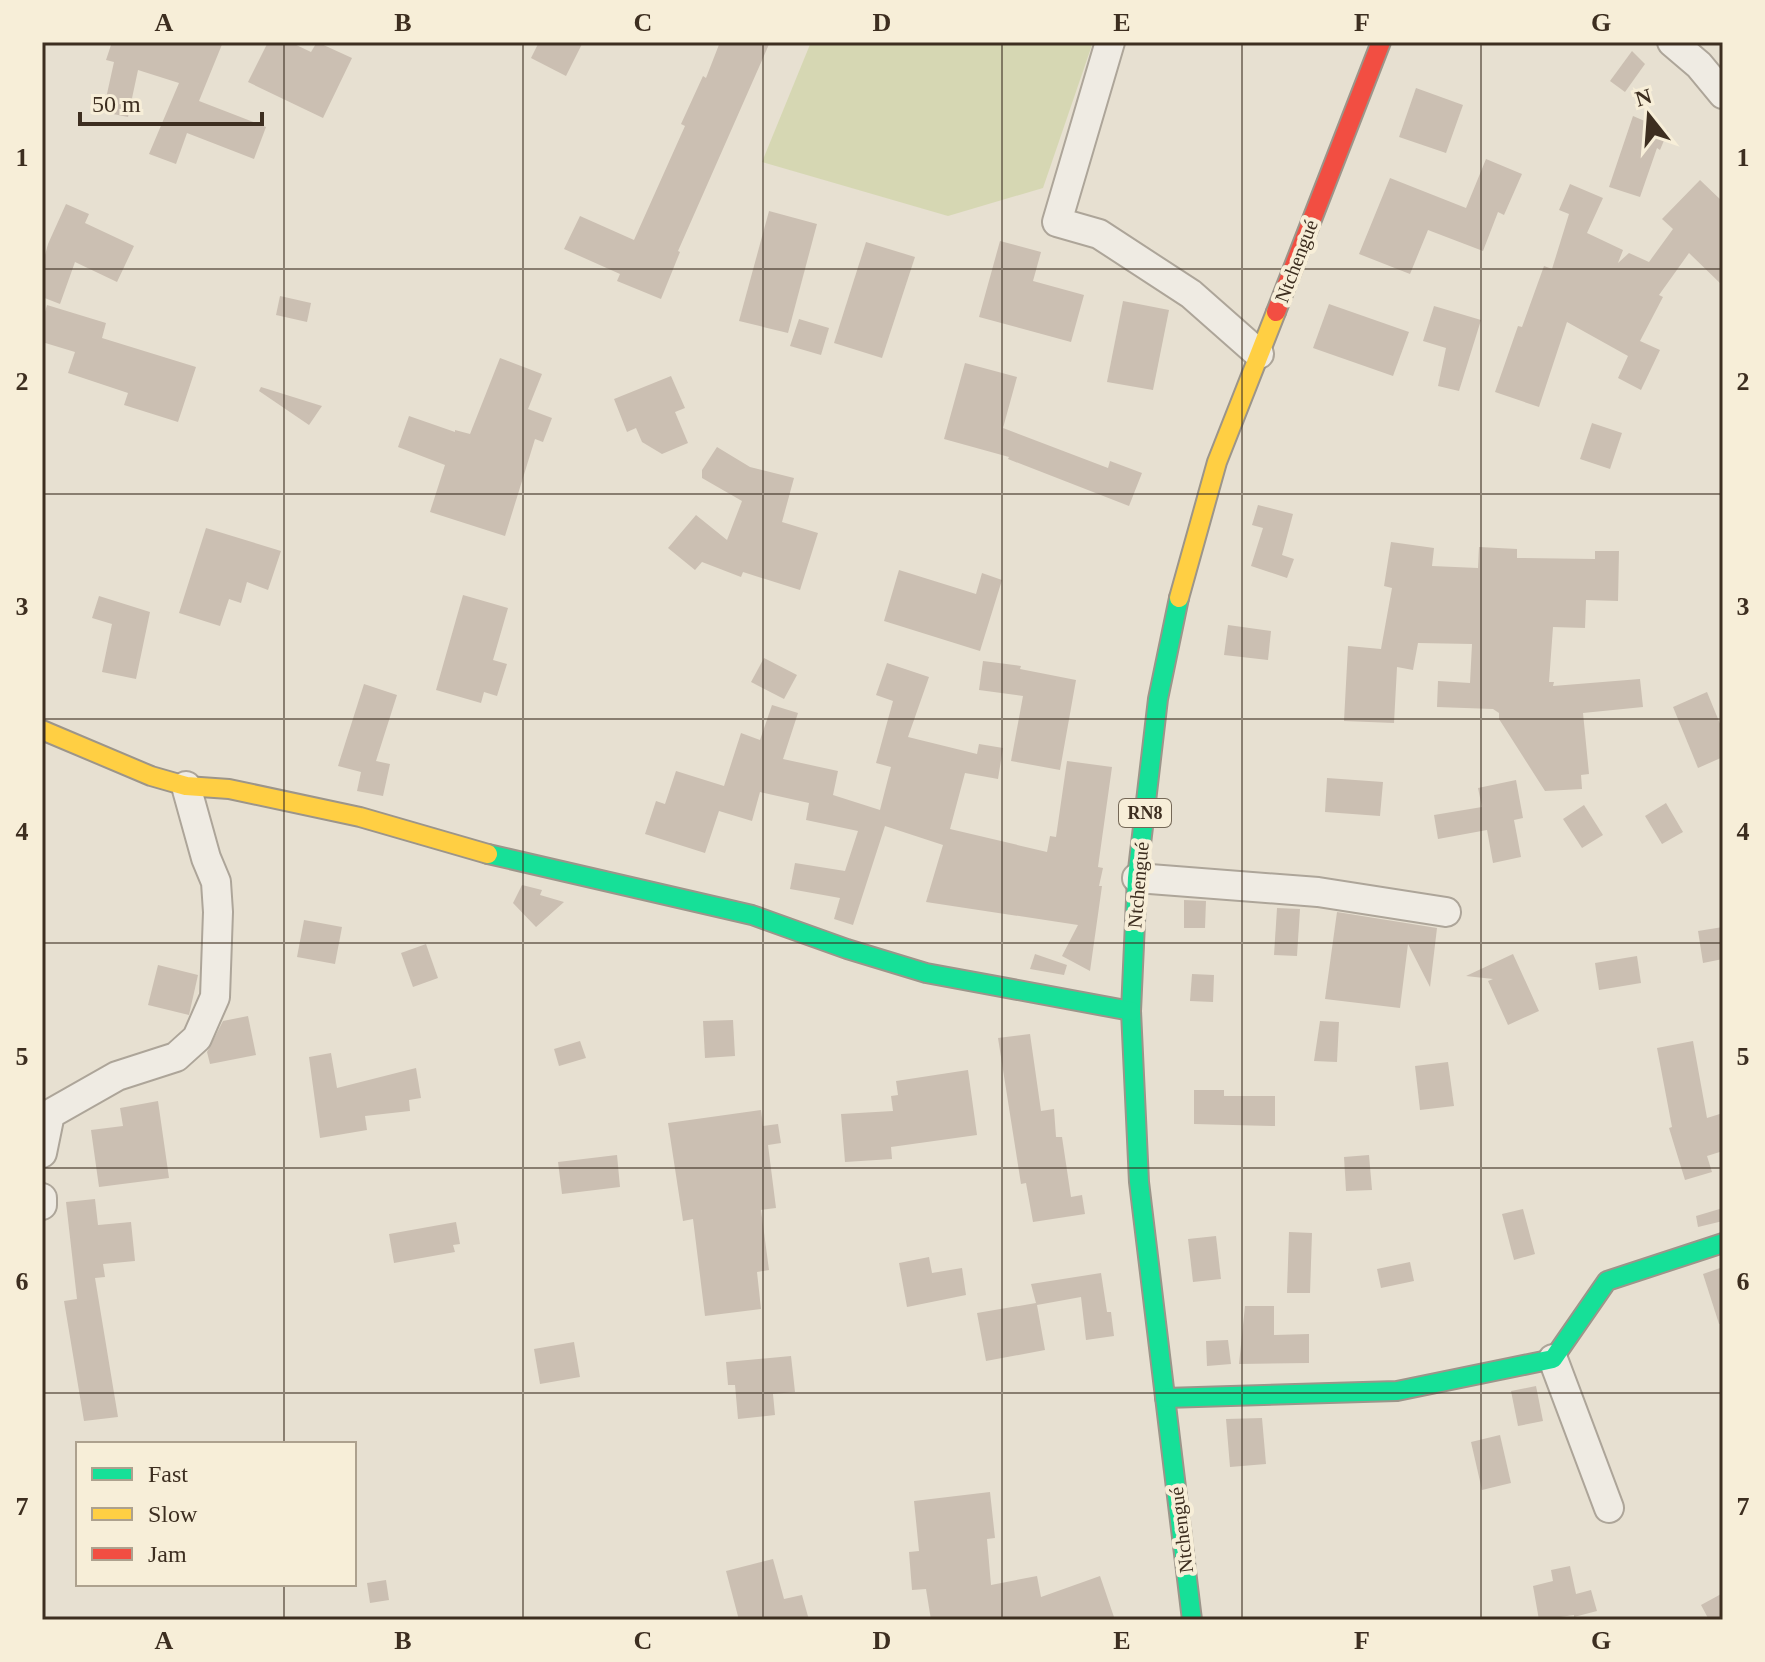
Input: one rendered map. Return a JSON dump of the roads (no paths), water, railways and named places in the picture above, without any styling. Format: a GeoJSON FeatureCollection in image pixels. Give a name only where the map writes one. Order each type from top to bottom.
{"type":"FeatureCollection","features":[{"type":"Feature","properties":{"kind":"street"},"geometry":{"type":"LineString","coordinates":[[1110,42],[1057,222],[1099,234],[1165,277],[1191,294],[1259,354]]}},
{"type":"Feature","properties":{"kind":"street","name":"Ntchengué"},"geometry":{"type":"LineString","coordinates":[[1192,1620],[1139,1182],[1131,1011],[1137,878],[1158,699],[1181,586],[1217,462],[1381,42]]}},
{"type":"Feature","properties":{"kind":"street"},"geometry":{"type":"LineString","coordinates":[[1672,42],[1699,65],[1723,94]]}},
{"type":"Feature","properties":{"kind":"street"},"geometry":{"type":"LineString","coordinates":[[42,730],[151,776],[186,786],[229,789],[360,817],[477,851],[752,915],[926,973],[1131,1011]]}},
{"type":"Feature","properties":{"kind":"street"},"geometry":{"type":"LineString","coordinates":[[42,1153],[50,1114],[117,1076],[176,1057],[197,1038],[215,997],[216,882],[186,786]]}},
{"type":"Feature","properties":{"kind":"street"},"geometry":{"type":"LineString","coordinates":[[1137,878],[1318,892],[1446,912]]}},
{"type":"Feature","properties":{"kind":"street"},"geometry":{"type":"LineString","coordinates":[[42,1198],[42,1205]]}},
{"type":"Feature","properties":{"kind":"street"},"geometry":{"type":"LineString","coordinates":[[1165,1398],[1397,1391],[1553,1359],[1607,1281],[1723,1243]]}},
{"type":"Feature","properties":{"kind":"street"},"geometry":{"type":"LineString","coordinates":[[1553,1359],[1609,1508]]}}]}
